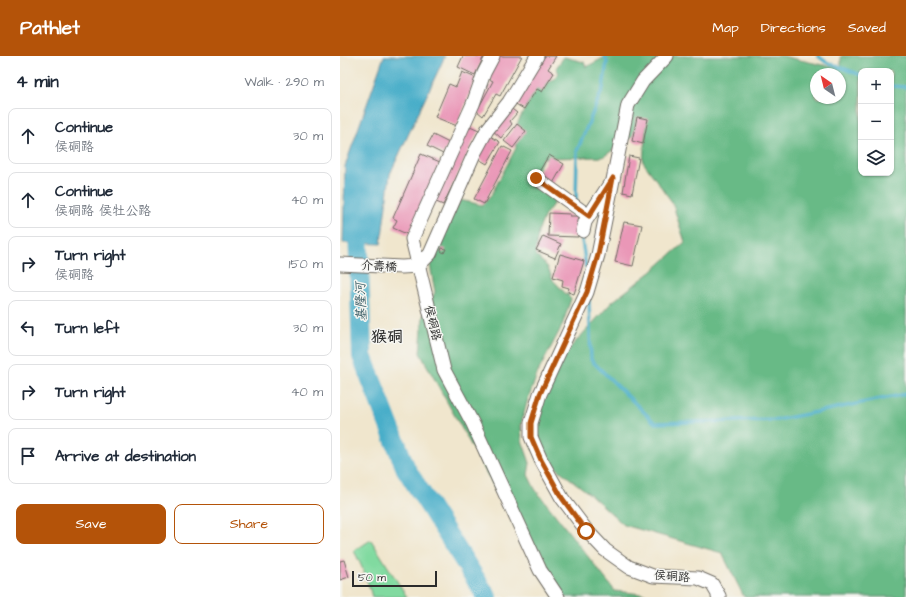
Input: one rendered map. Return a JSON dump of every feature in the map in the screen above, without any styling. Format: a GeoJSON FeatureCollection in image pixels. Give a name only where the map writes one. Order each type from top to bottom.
{"type":"FeatureCollection","features":[{"type":"Feature","properties":{"kind":"street","name":"侯硐路"},"geometry":{"type":"LineString","coordinates":[[493,56],[484,73],[473,104],[412,239],[444,370],[473,424],[540,570],[558,597]]}},
{"type":"Feature","properties":{"kind":"street"},"geometry":{"type":"LineString","coordinates":[[418,266],[430,254],[474,154],[487,130],[509,102],[537,56]]}},
{"type":"Feature","properties":{"kind":"street"},"geometry":{"type":"LineString","coordinates":[[583,231],[585,222],[613,178],[628,105],[643,81],[667,56]]}},
{"type":"Feature","properties":{"kind":"street"},"geometry":{"type":"LineString","coordinates":[[536,178],[589,216]]}},
{"type":"Feature","properties":{"kind":"street","name":"侯硐路"},"geometry":{"type":"LineString","coordinates":[[613,178],[598,255],[587,292],[540,394],[531,423],[531,437],[541,460],[562,498],[586,531],[605,550],[629,567],[653,576],[698,578],[712,584],[719,596],[718,597]]}},
{"type":"Feature","properties":{"kind":"street","name":"介壽橋"},"geometry":{"type":"LineString","coordinates":[[340,264],[402,267],[418,266]]}},
{"type":"Feature","properties":{"kind":"green space"},"geometry":{"type":"Polygon","coordinates":[[[607,56],[782,56],[836,68],[810,68],[810,104],[846,104],[846,68],[841,68],[841,56],[906,56],[906,597],[744,597],[722,553],[624,525],[591,495],[532,449],[533,408],[568,350],[612,302],[651,272],[685,242],[672,202],[643,162],[646,127],[603,157],[543,158],[533,180],[557,199],[545,215],[538,232],[535,255],[547,266],[553,280],[566,294],[569,294],[568,296],[571,299],[562,326],[538,372],[527,402],[521,425],[522,440],[530,463],[528,475],[535,489],[615,591],[667,597],[555,597],[420,353],[423,316],[435,292],[430,265],[460,200],[482,205],[490,197],[516,148],[515,128],[537,85],[554,79],[559,73],[556,68],[564,57],[584,62],[586,67],[607,56]]]}},
{"type":"Feature","properties":{"kind":"green space"},"geometry":{"type":"Polygon","coordinates":[[[371,540],[407,597],[372,597],[360,562],[354,551],[371,540]]]}},
{"type":"Feature","properties":{"kind":"water"},"geometry":{"type":"Polygon","coordinates":[[[384,56],[445,56],[390,174],[381,244],[343,243],[345,166],[384,56]]]}},
{"type":"Feature","properties":{"kind":"building"},"geometry":{"type":"Polygon","coordinates":[[[463,56],[484,56],[475,75],[458,67],[463,56]]]}},
{"type":"Feature","properties":{"kind":"building"},"geometry":{"type":"Polygon","coordinates":[[[497,56],[522,56],[500,96],[496,94],[483,116],[477,111],[493,81],[485,77],[497,56]]]}},
{"type":"Feature","properties":{"kind":"building"},"geometry":{"type":"Polygon","coordinates":[[[545,56],[556,56],[548,69],[554,73],[542,92],[537,89],[524,109],[514,103],[545,56]]]}},
{"type":"Feature","properties":{"kind":"building"},"geometry":{"type":"Polygon","coordinates":[[[462,72],[476,78],[457,126],[435,117],[449,84],[456,87],[462,72]]]}},
{"type":"Feature","properties":{"kind":"building"},"geometry":{"type":"Polygon","coordinates":[[[508,106],[517,113],[510,121],[512,124],[501,138],[491,129],[508,106]]]}},
{"type":"Feature","properties":{"kind":"building"},"geometry":{"type":"Polygon","coordinates":[[[637,117],[648,119],[643,144],[632,141],[637,117]]]}},
{"type":"Feature","properties":{"kind":"building"},"geometry":{"type":"Polygon","coordinates":[[[517,124],[526,131],[513,148],[504,141],[517,124]]]}},
{"type":"Feature","properties":{"kind":"building"},"geometry":{"type":"Polygon","coordinates":[[[470,126],[479,130],[443,205],[432,200],[470,126]]]}},
{"type":"Feature","properties":{"kind":"building"},"geometry":{"type":"Polygon","coordinates":[[[433,135],[449,143],[443,154],[427,146],[433,135]]]}},
{"type":"Feature","properties":{"kind":"building"},"geometry":{"type":"Polygon","coordinates":[[[490,136],[500,142],[487,164],[477,158],[490,136]]]}},
{"type":"Feature","properties":{"kind":"building"},"geometry":{"type":"Polygon","coordinates":[[[502,146],[512,151],[484,204],[474,199],[502,146]]]}},
{"type":"Feature","properties":{"kind":"building"},"geometry":{"type":"Polygon","coordinates":[[[421,154],[440,162],[409,235],[393,228],[397,220],[393,218],[421,154]]]}},
{"type":"Feature","properties":{"kind":"building"},"geometry":{"type":"Polygon","coordinates":[[[549,155],[564,164],[552,185],[537,175],[549,155]]]}},
{"type":"Feature","properties":{"kind":"building"},"geometry":{"type":"Polygon","coordinates":[[[629,156],[639,158],[632,194],[623,192],[629,156]]]}},
{"type":"Feature","properties":{"kind":"building"},"geometry":{"type":"Polygon","coordinates":[[[549,213],[579,216],[578,237],[548,236],[549,213]]]}},
{"type":"Feature","properties":{"kind":"building"},"geometry":{"type":"Polygon","coordinates":[[[624,222],[642,225],[633,266],[615,262],[624,222]]]}},
{"type":"Feature","properties":{"kind":"building"},"geometry":{"type":"Polygon","coordinates":[[[543,236],[561,244],[555,258],[536,250],[543,236]]]}},
{"type":"Feature","properties":{"kind":"building"},"geometry":{"type":"Polygon","coordinates":[[[442,248],[446,249],[444,253],[441,251],[442,248]]]}},
{"type":"Feature","properties":{"kind":"building"},"geometry":{"type":"Polygon","coordinates":[[[560,254],[584,261],[574,294],[568,292],[569,288],[562,286],[563,280],[553,277],[560,254]]]}},
{"type":"Feature","properties":{"kind":"building"},"geometry":{"type":"Polygon","coordinates":[[[344,560],[349,577],[340,580],[340,561],[344,560]]]}},
{"type":"Feature","properties":{"kind":"waterway"},"geometry":{"type":"LineString","coordinates":[[576,201],[577,151],[603,88],[607,61],[604,56]]}},
{"type":"Feature","properties":{"kind":"waterway"},"geometry":{"type":"LineString","coordinates":[[818,56],[826,62],[858,74]]}},
{"type":"Feature","properties":{"kind":"waterway"},"geometry":{"type":"LineString","coordinates":[[894,86],[906,87]]}},
{"type":"Feature","properties":{"kind":"waterway","name":"基隆河"},"geometry":{"type":"LineString","coordinates":[[362,217],[358,229],[362,356],[406,469],[487,597]]}},
{"type":"Feature","properties":{"kind":"waterway"},"geometry":{"type":"LineString","coordinates":[[581,233],[586,267]]}},
{"type":"Feature","properties":{"kind":"waterway"},"geometry":{"type":"LineString","coordinates":[[589,300],[591,360],[655,423],[777,420],[906,394]]}},
{"type":"Feature","properties":{"kind":"district","name":"猴硐"},"geometry":{"type":"Point","coordinates":[387,336]}},
{"type":"Feature","properties":{"kind":"route"},"geometry":{"type":"LineString","coordinates":[[536,178],[589,216],[613,178],[598,255],[587,292],[540,394],[531,423],[531,437],[541,460],[562,498],[586,531]]}}]}
